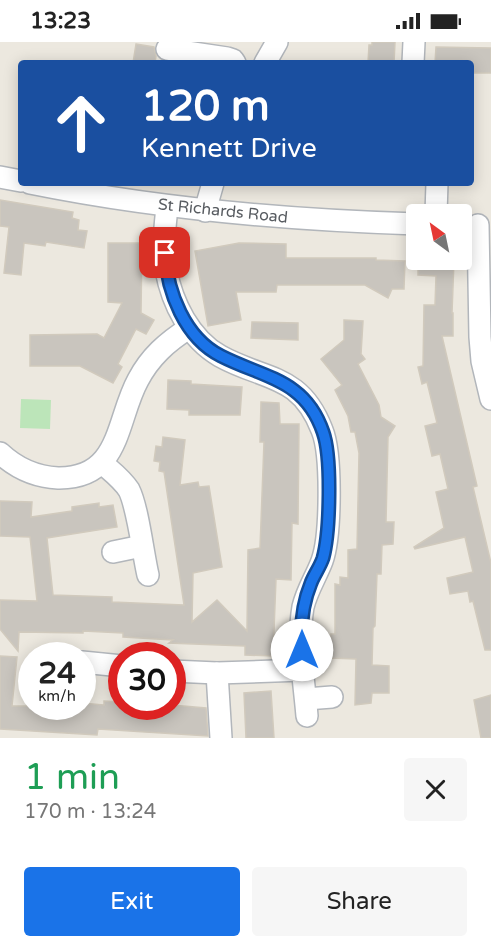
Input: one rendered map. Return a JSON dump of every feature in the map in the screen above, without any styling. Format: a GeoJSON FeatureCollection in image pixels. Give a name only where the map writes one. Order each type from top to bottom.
{"type":"FeatureCollection","features":[{"type":"Feature","properties":{"kind":"street"},"geometry":{"type":"LineString","coordinates":[[267,60],[277,42]]}},
{"type":"Feature","properties":{"kind":"street"},"geometry":{"type":"LineString","coordinates":[[413,60],[414,42]]}},
{"type":"Feature","properties":{"kind":"street"},"geometry":{"type":"LineString","coordinates":[[167,49],[233,60]]}},
{"type":"Feature","properties":{"kind":"street"},"geometry":{"type":"LineString","coordinates":[[0,177],[18,180]]}},
{"type":"Feature","properties":{"kind":"street","name":"St Richards Road"},"geometry":{"type":"LineString","coordinates":[[45,186],[167,207],[205,211],[263,217],[406,224]]}},
{"type":"Feature","properties":{"kind":"street"},"geometry":{"type":"LineString","coordinates":[[205,211],[211,186]]}},
{"type":"Feature","properties":{"kind":"street"},"geometry":{"type":"LineString","coordinates":[[436,204],[437,186]]}},
{"type":"Feature","properties":{"kind":"street"},"geometry":{"type":"LineString","coordinates":[[167,207],[164,237],[166,270],[177,305],[189,328],[203,344],[220,356],[272,376],[295,390],[312,408],[323,433],[328,460],[327,538],[322,560],[304,605],[300,630],[307,707],[332,697]]}},
{"type":"Feature","properties":{"kind":"street"},"geometry":{"type":"LineString","coordinates":[[477,225],[482,362],[491,399]]}},
{"type":"Feature","properties":{"kind":"street"},"geometry":{"type":"LineString","coordinates":[[0,453],[23,470],[45,478],[68,478],[88,472],[102,463],[113,447],[137,381],[148,363],[154,354],[189,328]]}},
{"type":"Feature","properties":{"kind":"street"},"geometry":{"type":"LineString","coordinates":[[102,463],[129,490],[147,575]]}},
{"type":"Feature","properties":{"kind":"street"},"geometry":{"type":"LineString","coordinates":[[113,552],[142,546]]}},
{"type":"Feature","properties":{"kind":"street"},"geometry":{"type":"LineString","coordinates":[[186,672],[217,673],[303,670]]}},
{"type":"Feature","properties":{"kind":"street"},"geometry":{"type":"LineString","coordinates":[[217,673],[220,738]]}},
{"type":"Feature","properties":{"kind":"green space"},"geometry":{"type":"Polygon","coordinates":[[[21,399],[51,400],[50,429],[20,428],[21,399]]]}},
{"type":"Feature","properties":{"kind":"building"},"geometry":{"type":"Polygon","coordinates":[[[372,42],[395,42],[394,60],[368,60],[369,45],[372,45],[372,42]]]}},
{"type":"Feature","properties":{"kind":"building"},"geometry":{"type":"Polygon","coordinates":[[[136,44],[154,47],[155,60],[133,60],[136,44]]]}},
{"type":"Feature","properties":{"kind":"building"},"geometry":{"type":"Polygon","coordinates":[[[436,47],[491,48],[491,73],[474,73],[474,60],[435,60],[436,47]]]}},
{"type":"Feature","properties":{"kind":"building"},"geometry":{"type":"Polygon","coordinates":[[[0,200],[73,212],[72,218],[79,220],[78,230],[87,231],[84,248],[46,242],[45,246],[24,243],[21,275],[4,273],[9,227],[0,226],[0,200]]]}},
{"type":"Feature","properties":{"kind":"building"},"geometry":{"type":"Polygon","coordinates":[[[108,243],[142,243],[141,313],[154,320],[146,334],[136,329],[118,364],[122,367],[113,383],[80,366],[30,366],[30,335],[97,334],[104,338],[122,303],[108,302],[108,243]]]}},
{"type":"Feature","properties":{"kind":"building"},"geometry":{"type":"Polygon","coordinates":[[[239,243],[286,244],[286,258],[376,258],[376,260],[405,261],[404,289],[392,289],[388,298],[365,285],[277,285],[276,292],[236,292],[241,320],[208,326],[195,251],[239,243]]]}},
{"type":"Feature","properties":{"kind":"building"},"geometry":{"type":"Polygon","coordinates":[[[418,270],[454,270],[453,336],[442,336],[477,486],[473,487],[491,563],[491,650],[485,650],[473,601],[470,602],[468,591],[450,594],[447,578],[473,572],[465,537],[415,549],[414,547],[444,528],[436,492],[448,489],[440,454],[432,456],[425,426],[437,423],[427,382],[422,384],[418,367],[423,366],[424,305],[435,305],[436,276],[418,275],[418,270]]]}},
{"type":"Feature","properties":{"kind":"building"},"geometry":{"type":"Polygon","coordinates":[[[344,320],[363,321],[361,354],[365,359],[358,364],[379,405],[381,417],[395,426],[388,437],[386,522],[394,522],[393,544],[382,545],[381,574],[377,574],[372,665],[389,666],[389,693],[372,693],[371,703],[355,705],[356,659],[330,658],[331,634],[335,634],[335,584],[340,585],[340,577],[348,578],[348,550],[357,549],[359,453],[355,432],[351,432],[348,416],[335,390],[342,385],[321,359],[344,340],[344,320]]]}},
{"type":"Feature","properties":{"kind":"building"},"geometry":{"type":"Polygon","coordinates":[[[252,322],[298,323],[298,340],[251,338],[252,322]]]}},
{"type":"Feature","properties":{"kind":"building"},"geometry":{"type":"Polygon","coordinates":[[[168,380],[191,381],[191,384],[242,387],[240,415],[189,415],[189,410],[167,409],[168,380]]]}},
{"type":"Feature","properties":{"kind":"building"},"geometry":{"type":"Polygon","coordinates":[[[261,402],[279,403],[280,424],[299,424],[298,524],[292,523],[291,580],[276,579],[273,656],[245,655],[245,646],[186,644],[170,642],[173,640],[123,637],[123,633],[83,631],[83,633],[19,632],[18,651],[0,629],[0,600],[37,601],[30,537],[0,536],[0,501],[32,502],[31,517],[72,511],[72,507],[99,503],[99,507],[113,505],[117,527],[47,538],[53,595],[112,597],[112,602],[184,605],[164,472],[159,471],[160,462],[154,461],[156,446],[162,447],[163,437],[185,440],[180,485],[198,482],[199,487],[209,486],[222,567],[193,573],[192,622],[217,600],[247,631],[248,550],[260,548],[264,442],[260,442],[261,402]]]}},
{"type":"Feature","properties":{"kind":"building"},"geometry":{"type":"Polygon","coordinates":[[[0,656],[17,657],[12,706],[18,706],[18,720],[96,720],[96,704],[104,705],[104,701],[108,701],[108,720],[186,720],[186,706],[206,708],[208,736],[98,729],[97,735],[0,729],[0,656]]]}},
{"type":"Feature","properties":{"kind":"building"},"geometry":{"type":"Polygon","coordinates":[[[271,691],[274,738],[246,738],[244,693],[271,691]]]}},
{"type":"Feature","properties":{"kind":"building"},"geometry":{"type":"Polygon","coordinates":[[[491,695],[491,738],[481,738],[474,700],[491,695]]]}},
{"type":"Feature","properties":{"kind":"route"},"geometry":{"type":"LineString","coordinates":[[165,253],[166,270],[177,305],[189,328],[203,344],[220,356],[272,376],[295,390],[312,408],[323,433],[328,460],[327,538],[322,560],[304,605],[300,630],[302,650]]}}]}
